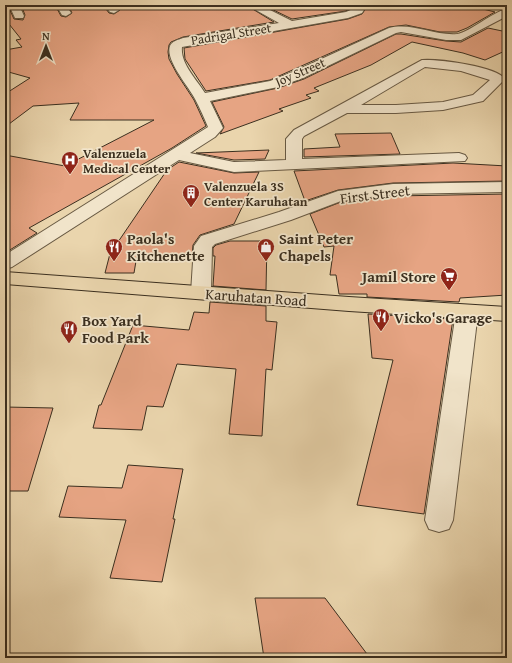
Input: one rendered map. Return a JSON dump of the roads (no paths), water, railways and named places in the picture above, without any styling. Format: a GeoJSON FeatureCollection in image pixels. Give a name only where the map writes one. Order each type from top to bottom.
{"type":"FeatureCollection","features":[{"type":"Feature","properties":{"kind":"main road","name":"Karuhatan Road"},"geometry":{"type":"LineString","coordinates":[[5,278],[507,314]]}},
{"type":"Feature","properties":{"kind":"street"},"geometry":{"type":"LineString","coordinates":[[14,5],[19,16]]}},
{"type":"Feature","properties":{"kind":"street"},"geometry":{"type":"LineString","coordinates":[[252,5],[291,25]]}},
{"type":"Feature","properties":{"kind":"street","name":"Padrigal Street"},"geometry":{"type":"LineString","coordinates":[[5,263],[210,134],[216,128],[202,98],[177,58],[174,49],[176,45],[183,42],[348,15],[356,12],[362,5]]}},
{"type":"Feature","properties":{"kind":"street","name":"Joy Street"},"geometry":{"type":"LineString","coordinates":[[202,98],[273,84],[298,75],[393,30],[400,29],[446,37],[461,37],[507,12]]}},
{"type":"Feature","properties":{"kind":"street"},"geometry":{"type":"LineString","coordinates":[[294,165],[294,139],[298,133],[344,109],[422,64],[429,63],[491,75],[498,79],[478,98],[443,106],[396,109],[344,109]]}},
{"type":"Feature","properties":{"kind":"street"},"geometry":{"type":"LineString","coordinates":[[176,155],[234,167],[459,158]]}},
{"type":"Feature","properties":{"kind":"street","name":"First Street"},"geometry":{"type":"LineString","coordinates":[[201,293],[203,246],[208,240],[285,216],[338,196],[393,189],[507,187]]}},
{"type":"Feature","properties":{"kind":"street"},"geometry":{"type":"LineString","coordinates":[[439,520],[467,312]]}},
{"type":"Feature","properties":{"kind":"place","name":"Valenzuela Medical Center"},"geometry":{"type":"Point","coordinates":[70,175]}},
{"type":"Feature","properties":{"kind":"place","name":"Valenzuela 3S Center Karuhatan"},"geometry":{"type":"Point","coordinates":[191,208]}},
{"type":"Feature","properties":{"kind":"place","name":"Paola's Kitchenette"},"geometry":{"type":"Point","coordinates":[114,262]}},
{"type":"Feature","properties":{"kind":"place","name":"Saint Peter Chapels"},"geometry":{"type":"Point","coordinates":[266,262]}},
{"type":"Feature","properties":{"kind":"place","name":"Jamil Store"},"geometry":{"type":"Point","coordinates":[449,291]}},
{"type":"Feature","properties":{"kind":"place","name":"Vicko's Garage"},"geometry":{"type":"Point","coordinates":[381,332]}},
{"type":"Feature","properties":{"kind":"place","name":"Box Yard Food Park"},"geometry":{"type":"Point","coordinates":[69,344]}}]}
